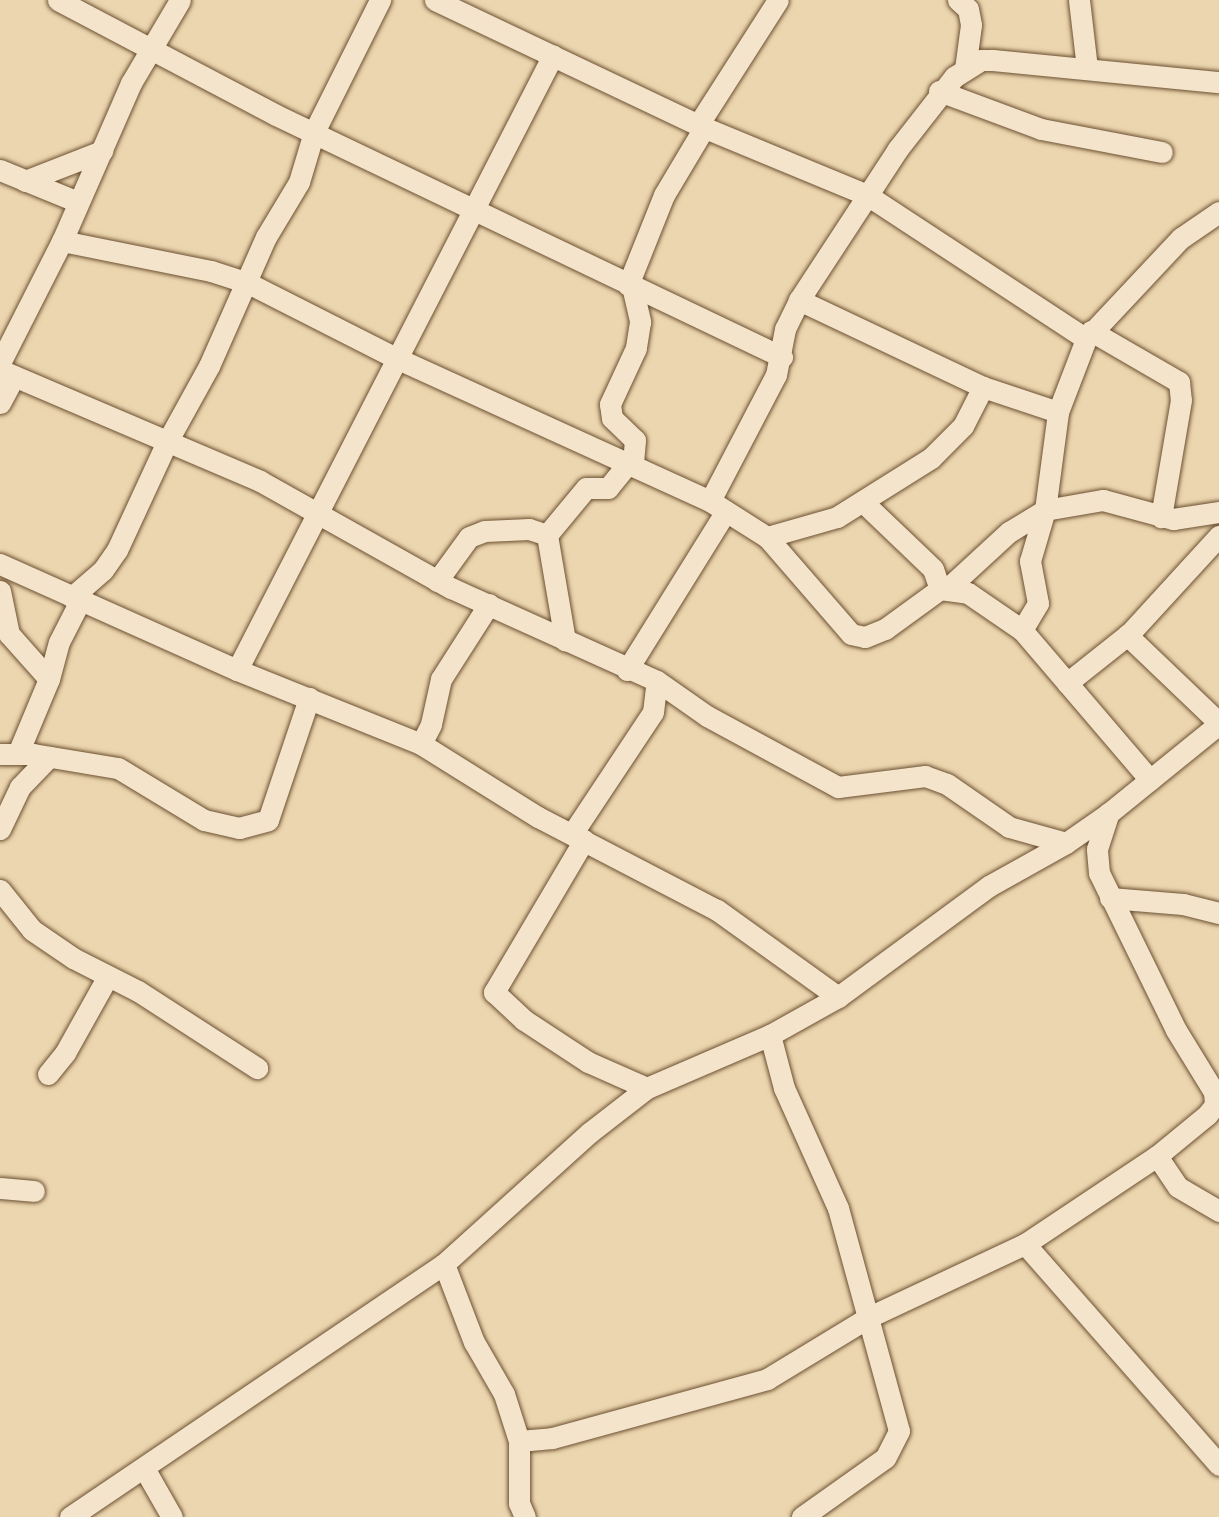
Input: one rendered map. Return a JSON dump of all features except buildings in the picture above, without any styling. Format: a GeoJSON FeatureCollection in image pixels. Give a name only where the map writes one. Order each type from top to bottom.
{"type":"FeatureCollection","features":[{"type":"Feature","properties":{"kind":"street"},"geometry":{"type":"LineString","coordinates":[[58,0],[151,51],[314,132],[782,357]]}},
{"type":"Feature","properties":{"kind":"street"},"geometry":{"type":"LineString","coordinates":[[0,403],[5,370],[78,202],[151,51],[180,0]]}},
{"type":"Feature","properties":{"kind":"street"},"geometry":{"type":"LineString","coordinates":[[309,698],[264,822],[239,828],[216,824],[118,768],[49,757],[9,754],[49,679],[59,642],[76,599],[111,559],[248,283],[266,237],[299,182],[314,132],[380,0]]}},
{"type":"Feature","properties":{"kind":"street"},"geometry":{"type":"LineString","coordinates":[[435,0],[701,126],[867,194],[1088,335],[1179,382],[1181,400],[1161,517]]}},
{"type":"Feature","properties":{"kind":"street"},"geometry":{"type":"LineString","coordinates":[[565,640],[547,535],[586,488],[608,488],[631,463],[635,440],[612,418],[610,404],[636,348],[640,322],[630,285],[664,195],[701,126],[778,0]]}},
{"type":"Feature","properties":{"kind":"street"},"geometry":{"type":"LineString","coordinates":[[958,0],[968,9],[971,25],[965,69]]}},
{"type":"Feature","properties":{"kind":"street"},"geometry":{"type":"LineString","coordinates":[[1079,0],[1087,68]]}},
{"type":"Feature","properties":{"kind":"street"},"geometry":{"type":"LineString","coordinates":[[237,670],[315,510],[553,55]]}},
{"type":"Feature","properties":{"kind":"street"},"geometry":{"type":"LineString","coordinates":[[627,670],[718,506],[782,357],[785,329],[799,300],[867,194],[939,91],[965,69],[993,60],[1219,82]]}},
{"type":"Feature","properties":{"kind":"street"},"geometry":{"type":"LineString","coordinates":[[939,91],[1065,136],[1162,152]]}},
{"type":"Feature","properties":{"kind":"street"},"geometry":{"type":"LineString","coordinates":[[25,181],[102,150]]}},
{"type":"Feature","properties":{"kind":"street"},"geometry":{"type":"LineString","coordinates":[[0,170],[78,202]]}},
{"type":"Feature","properties":{"kind":"street"},"geometry":{"type":"LineString","coordinates":[[1022,630],[1038,603],[1029,568],[1045,510],[1058,412],[1088,335],[1181,239],[1219,212]]}},
{"type":"Feature","properties":{"kind":"street"},"geometry":{"type":"LineString","coordinates":[[62,242],[200,269],[248,283],[396,358],[631,463],[718,506],[767,537],[850,634],[865,637],[885,629],[944,588],[1009,532],[1045,510],[1103,500],[1161,517],[1219,512]]}},
{"type":"Feature","properties":{"kind":"street"},"geometry":{"type":"LineString","coordinates":[[799,300],[983,387],[1058,412]]}},
{"type":"Feature","properties":{"kind":"street"},"geometry":{"type":"LineString","coordinates":[[5,370],[315,510],[437,581],[656,681],[707,716],[838,787],[925,776],[947,784],[1009,827],[1066,843]]}},
{"type":"Feature","properties":{"kind":"street"},"geometry":{"type":"LineString","coordinates":[[767,537],[837,517],[864,503],[949,443],[970,416],[983,387]]}},
{"type":"Feature","properties":{"kind":"street"},"geometry":{"type":"LineString","coordinates":[[864,503],[933,569],[944,588],[968,593],[1022,630],[1150,780]]}},
{"type":"Feature","properties":{"kind":"street"},"geometry":{"type":"LineString","coordinates":[[437,581],[469,537],[485,531],[528,529],[547,535]]}},
{"type":"Feature","properties":{"kind":"street"},"geometry":{"type":"LineString","coordinates":[[1068,683],[1127,635],[1190,573],[1219,536]]}},
{"type":"Feature","properties":{"kind":"street"},"geometry":{"type":"LineString","coordinates":[[0,564],[237,670],[421,744],[578,837],[717,910],[838,996]]}},
{"type":"Feature","properties":{"kind":"street"},"geometry":{"type":"LineString","coordinates":[[0,591],[9,634],[49,679]]}},
{"type":"Feature","properties":{"kind":"street"},"geometry":{"type":"LineString","coordinates":[[421,744],[431,724],[441,679],[489,604]]}},
{"type":"Feature","properties":{"kind":"street"},"geometry":{"type":"LineString","coordinates":[[70,1517],[444,1264],[589,1133],[647,1088],[770,1035],[838,996],[989,886],[1066,843],[1109,813],[1219,723],[1127,635]]}},
{"type":"Feature","properties":{"kind":"street"},"geometry":{"type":"LineString","coordinates":[[647,1088],[588,1062],[524,1020],[494,992],[578,837],[653,712],[656,681]]}},
{"type":"Feature","properties":{"kind":"street"},"geometry":{"type":"LineString","coordinates":[[0,829],[20,787],[49,757]]}},
{"type":"Feature","properties":{"kind":"street"},"geometry":{"type":"LineString","coordinates":[[519,1441],[552,1438],[749,1386],[869,1317],[1024,1244],[1157,1156],[1217,1105],[1214,1092],[1176,1030],[1111,898],[1096,858],[1109,813]]}},
{"type":"Feature","properties":{"kind":"street"},"geometry":{"type":"LineString","coordinates":[[0,890],[32,930],[257,1068]]}},
{"type":"Feature","properties":{"kind":"street"},"geometry":{"type":"LineString","coordinates":[[1111,898],[1183,904],[1219,913]]}},
{"type":"Feature","properties":{"kind":"street"},"geometry":{"type":"LineString","coordinates":[[48,1074],[65,1053],[108,976]]}},
{"type":"Feature","properties":{"kind":"street"},"geometry":{"type":"LineString","coordinates":[[770,1035],[784,1088],[838,1208],[899,1431],[896,1444],[857,1480],[802,1517]]}},
{"type":"Feature","properties":{"kind":"street"},"geometry":{"type":"LineString","coordinates":[[1157,1156],[1178,1187],[1219,1211]]}},
{"type":"Feature","properties":{"kind":"street"},"geometry":{"type":"LineString","coordinates":[[0,1188],[34,1191]]}},
{"type":"Feature","properties":{"kind":"street"},"geometry":{"type":"LineString","coordinates":[[1024,1244],[1219,1465]]}},
{"type":"Feature","properties":{"kind":"street"},"geometry":{"type":"LineString","coordinates":[[444,1264],[474,1342],[504,1394],[519,1441],[519,1503],[525,1517]]}},
{"type":"Feature","properties":{"kind":"street"},"geometry":{"type":"LineString","coordinates":[[144,1468],[172,1517]]}}]}
